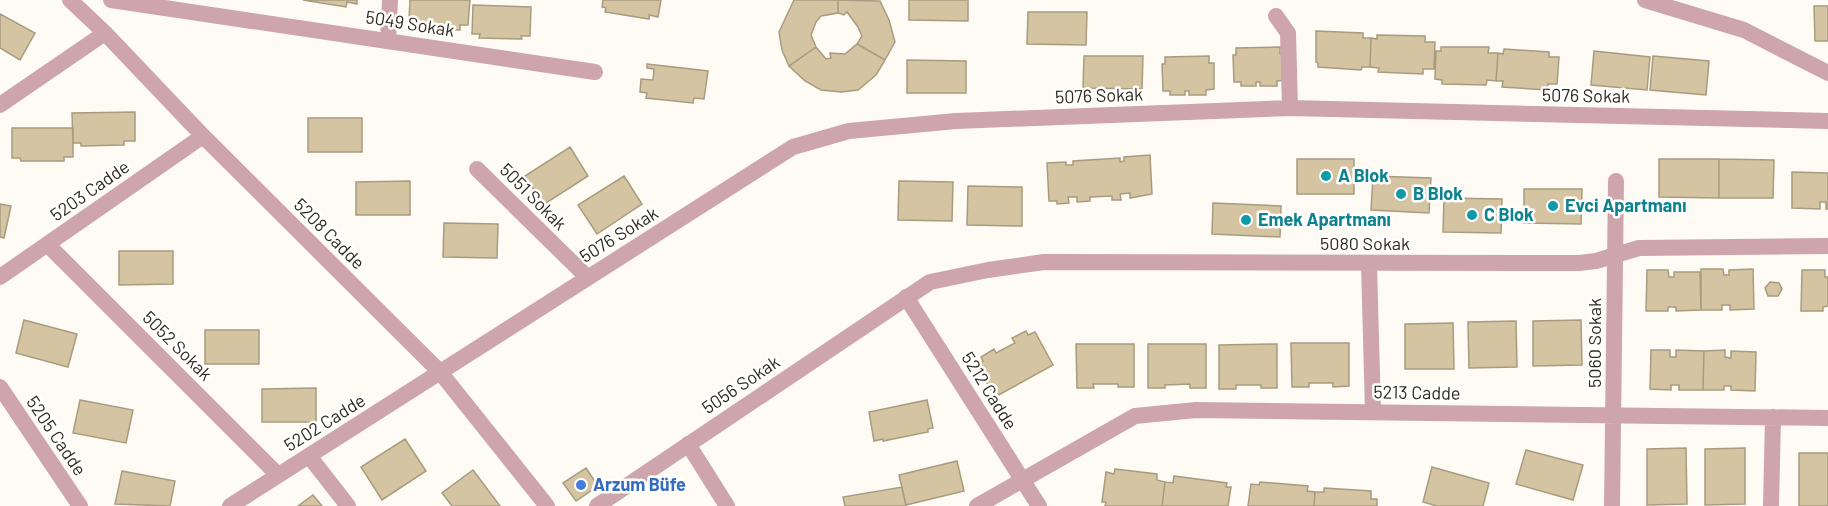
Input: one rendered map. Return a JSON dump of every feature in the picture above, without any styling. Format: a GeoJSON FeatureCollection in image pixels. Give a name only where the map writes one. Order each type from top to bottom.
{"type":"FeatureCollection","features":[{"type":"Feature","properties":{"kind":"street","name":"5208 Cadde"},"geometry":{"type":"LineString","coordinates":[[70,0],[440,372],[547,506]]}},
{"type":"Feature","properties":{"kind":"street","name":"5049 Sokak"},"geometry":{"type":"LineString","coordinates":[[111,0],[595,72]]}},
{"type":"Feature","properties":{"kind":"street"},"geometry":{"type":"LineString","coordinates":[[388,41],[390,0]]}},
{"type":"Feature","properties":{"kind":"street"},"geometry":{"type":"LineString","coordinates":[[1645,0],[1744,30],[1828,74]]}},
{"type":"Feature","properties":{"kind":"street"},"geometry":{"type":"LineString","coordinates":[[1276,16],[1288,33],[1290,108]]}},
{"type":"Feature","properties":{"kind":"street"},"geometry":{"type":"LineString","coordinates":[[0,105],[105,33]]}},
{"type":"Feature","properties":{"kind":"street","name":"5076 Sokak"},"geometry":{"type":"LineString","coordinates":[[440,372],[793,147],[849,131],[956,121],[1290,108],[1828,121]]}},
{"type":"Feature","properties":{"kind":"street","name":"5203 Cadde"},"geometry":{"type":"LineString","coordinates":[[0,277],[203,136]]}},
{"type":"Feature","properties":{"kind":"street","name":"5051 Sokak"},"geometry":{"type":"LineString","coordinates":[[477,169],[588,278]]}},
{"type":"Feature","properties":{"kind":"street","name":"5060 Sokak"},"geometry":{"type":"LineString","coordinates":[[1612,506],[1616,181]]}},
{"type":"Feature","properties":{"kind":"street","name":"5052 Sokak"},"geometry":{"type":"LineString","coordinates":[[48,245],[278,475]]}},
{"type":"Feature","properties":{"kind":"street","name":"5080 Sokak"},"geometry":{"type":"LineString","coordinates":[[906,297],[930,282],[1044,262],[1579,263],[1639,248],[1828,246]]}},
{"type":"Feature","properties":{"kind":"street"},"geometry":{"type":"LineString","coordinates":[[1370,264],[1373,412]]}},
{"type":"Feature","properties":{"kind":"street","name":"5056 Sokak"},"geometry":{"type":"LineString","coordinates":[[597,506],[906,297]]}},
{"type":"Feature","properties":{"kind":"street","name":"5212 Cadde"},"geometry":{"type":"LineString","coordinates":[[906,297],[1039,506]]}},
{"type":"Feature","properties":{"kind":"street","name":"5202 Cadde"},"geometry":{"type":"LineString","coordinates":[[230,506],[440,372]]}},
{"type":"Feature","properties":{"kind":"street","name":"5205 Cadde"},"geometry":{"type":"LineString","coordinates":[[0,387],[80,506]]}},
{"type":"Feature","properties":{"kind":"street","name":"5213 Cadde"},"geometry":{"type":"LineString","coordinates":[[977,506],[1135,416],[1196,410],[1828,418]]}},
{"type":"Feature","properties":{"kind":"street"},"geometry":{"type":"LineString","coordinates":[[1771,506],[1773,417]]}},
{"type":"Feature","properties":{"kind":"street"},"geometry":{"type":"LineString","coordinates":[[688,444],[727,506]]}},
{"type":"Feature","properties":{"kind":"street"},"geometry":{"type":"LineString","coordinates":[[309,456],[348,506]]}},
{"type":"Feature","properties":{"kind":"building"},"geometry":{"type":"Polygon","coordinates":[[[303,0],[357,0],[357,4],[347,2],[346,7],[303,0]]]}},
{"type":"Feature","properties":{"kind":"building"},"geometry":{"type":"Polygon","coordinates":[[[410,0],[470,0],[468,25],[460,25],[460,30],[416,28],[416,21],[409,20],[410,0]]]}},
{"type":"Feature","properties":{"kind":"building"},"geometry":{"type":"Polygon","coordinates":[[[603,0],[661,0],[658,17],[649,15],[649,19],[605,12],[606,8],[602,7],[603,0]]]}},
{"type":"Feature","properties":{"kind":"building"},"geometry":{"type":"Polygon","coordinates":[[[794,0],[838,0],[838,13],[821,16],[811,35],[816,47],[789,66],[782,50],[779,32],[794,0]]]}},
{"type":"Feature","properties":{"kind":"building"},"geometry":{"type":"Polygon","coordinates":[[[838,0],[880,1],[889,20],[895,42],[885,60],[857,44],[862,36],[847,12],[844,15],[838,13],[838,0]]]}},
{"type":"Feature","properties":{"kind":"building"},"geometry":{"type":"Polygon","coordinates":[[[909,0],[968,0],[968,21],[909,20],[909,0]]]}},
{"type":"Feature","properties":{"kind":"building"},"geometry":{"type":"Polygon","coordinates":[[[473,5],[531,7],[530,36],[521,36],[522,39],[479,38],[480,34],[472,34],[473,5]]]}},
{"type":"Feature","properties":{"kind":"building"},"geometry":{"type":"Polygon","coordinates":[[[1814,6],[1828,6],[1828,41],[1815,41],[1814,6]]]}},
{"type":"Feature","properties":{"kind":"building"},"geometry":{"type":"Polygon","coordinates":[[[1028,12],[1087,12],[1086,45],[1027,44],[1028,12]]]}},
{"type":"Feature","properties":{"kind":"building"},"geometry":{"type":"Polygon","coordinates":[[[0,14],[35,33],[20,60],[0,48],[0,14]]]}},
{"type":"Feature","properties":{"kind":"building"},"geometry":{"type":"Polygon","coordinates":[[[1316,31],[1363,33],[1363,38],[1371,38],[1370,67],[1362,67],[1361,70],[1318,67],[1316,31]]]}},
{"type":"Feature","properties":{"kind":"building"},"geometry":{"type":"Polygon","coordinates":[[[1377,35],[1425,36],[1425,42],[1435,42],[1434,69],[1423,69],[1423,74],[1378,72],[1379,68],[1370,67],[1371,38],[1377,39],[1377,35]]]}},
{"type":"Feature","properties":{"kind":"building"},"geometry":{"type":"Polygon","coordinates":[[[857,44],[885,60],[876,75],[858,90],[841,92],[821,90],[805,81],[789,66],[816,47],[826,59],[831,58],[830,53],[845,54],[857,44]]]}},
{"type":"Feature","properties":{"kind":"building"},"geometry":{"type":"Polygon","coordinates":[[[1280,47],[1280,54],[1285,54],[1286,80],[1277,81],[1277,86],[1260,86],[1260,82],[1256,82],[1256,86],[1241,86],[1241,82],[1234,82],[1233,55],[1236,55],[1236,48],[1280,47]]]}},
{"type":"Feature","properties":{"kind":"building"},"geometry":{"type":"Polygon","coordinates":[[[1441,47],[1489,47],[1488,53],[1498,53],[1496,81],[1487,80],[1486,85],[1442,84],[1442,80],[1435,79],[1436,51],[1441,51],[1441,47]]]}},
{"type":"Feature","properties":{"kind":"building"},"geometry":{"type":"Polygon","coordinates":[[[1504,49],[1549,52],[1549,57],[1559,57],[1557,84],[1548,84],[1547,90],[1502,87],[1503,81],[1496,81],[1498,53],[1503,54],[1504,49]]]}},
{"type":"Feature","properties":{"kind":"building"},"geometry":{"type":"Polygon","coordinates":[[[1594,51],[1650,57],[1647,90],[1591,85],[1594,51]]]}},
{"type":"Feature","properties":{"kind":"building"},"geometry":{"type":"Polygon","coordinates":[[[1084,56],[1143,56],[1142,89],[1083,88],[1084,56]]]}},
{"type":"Feature","properties":{"kind":"building"},"geometry":{"type":"Polygon","coordinates":[[[1209,56],[1209,63],[1214,63],[1214,89],[1206,90],[1206,95],[1189,95],[1189,91],[1185,91],[1185,95],[1170,95],[1170,91],[1163,91],[1162,64],[1165,64],[1165,57],[1209,56]]]}},
{"type":"Feature","properties":{"kind":"building"},"geometry":{"type":"Polygon","coordinates":[[[1653,56],[1709,61],[1706,95],[1650,90],[1653,56]]]}},
{"type":"Feature","properties":{"kind":"building"},"geometry":{"type":"Polygon","coordinates":[[[907,60],[966,61],[966,93],[907,93],[907,60]]]}},
{"type":"Feature","properties":{"kind":"building"},"geometry":{"type":"Polygon","coordinates":[[[647,64],[708,71],[704,99],[694,98],[693,103],[646,98],[647,93],[640,92],[641,79],[653,80],[654,69],[647,68],[647,64]]]}},
{"type":"Feature","properties":{"kind":"building"},"geometry":{"type":"Polygon","coordinates":[[[135,112],[135,141],[124,141],[124,145],[81,146],[81,143],[73,143],[72,113],[135,112]]]}},
{"type":"Feature","properties":{"kind":"building"},"geometry":{"type":"Polygon","coordinates":[[[308,118],[362,118],[362,152],[308,152],[308,118]]]}},
{"type":"Feature","properties":{"kind":"building"},"geometry":{"type":"Polygon","coordinates":[[[12,128],[73,128],[73,157],[64,157],[64,161],[21,161],[20,158],[12,158],[12,128]]]}},
{"type":"Feature","properties":{"kind":"building"},"geometry":{"type":"Polygon","coordinates":[[[570,147],[588,176],[543,205],[525,176],[570,147]]]}},
{"type":"Feature","properties":{"kind":"building"},"geometry":{"type":"Polygon","coordinates":[[[1150,155],[1152,194],[1130,198],[1130,193],[1120,194],[1121,200],[1112,200],[1112,196],[1090,197],[1090,201],[1077,202],[1077,197],[1068,197],[1069,203],[1057,204],[1057,201],[1049,201],[1047,163],[1066,162],[1066,165],[1073,165],[1073,161],[1120,158],[1120,162],[1124,161],[1124,157],[1150,155]]]}},
{"type":"Feature","properties":{"kind":"building","name":"A Blok"},"geometry":{"type":"Polygon","coordinates":[[[1297,159],[1354,159],[1354,194],[1297,194],[1297,159]]]}},
{"type":"Feature","properties":{"kind":"building"},"geometry":{"type":"Polygon","coordinates":[[[1659,159],[1719,159],[1719,198],[1659,197],[1659,159]]]}},
{"type":"Feature","properties":{"kind":"building"},"geometry":{"type":"Polygon","coordinates":[[[1719,159],[1774,160],[1773,198],[1719,198],[1719,159]]]}},
{"type":"Feature","properties":{"kind":"building"},"geometry":{"type":"Polygon","coordinates":[[[1792,172],[1828,173],[1828,209],[1826,209],[1826,202],[1820,202],[1820,209],[1792,208],[1792,172]]]}},
{"type":"Feature","properties":{"kind":"building"},"geometry":{"type":"Polygon","coordinates":[[[624,176],[642,204],[597,234],[578,205],[624,176]]]}},
{"type":"Feature","properties":{"kind":"building","name":"B Blok"},"geometry":{"type":"Polygon","coordinates":[[[1373,176],[1431,178],[1429,213],[1371,210],[1373,176]]]}},
{"type":"Feature","properties":{"kind":"building"},"geometry":{"type":"Polygon","coordinates":[[[410,181],[410,215],[356,215],[356,182],[410,181]]]}},
{"type":"Feature","properties":{"kind":"building"},"geometry":{"type":"Polygon","coordinates":[[[899,181],[953,182],[952,221],[898,220],[899,181]]]}},
{"type":"Feature","properties":{"kind":"building"},"geometry":{"type":"Polygon","coordinates":[[[968,186],[1022,187],[1022,226],[967,225],[968,186]]]}},
{"type":"Feature","properties":{"kind":"building","name":"Evci Apartmanı"},"geometry":{"type":"Polygon","coordinates":[[[1524,189],[1582,189],[1581,224],[1524,223],[1524,189]]]}},
{"type":"Feature","properties":{"kind":"building","name":"C Blok"},"geometry":{"type":"Polygon","coordinates":[[[1444,198],[1502,199],[1501,233],[1443,232],[1444,198]]]}},
{"type":"Feature","properties":{"kind":"building","name":"Emek Apartmanı"},"geometry":{"type":"Polygon","coordinates":[[[1213,203],[1281,206],[1280,237],[1212,234],[1213,203]]]}},
{"type":"Feature","properties":{"kind":"building"},"geometry":{"type":"Polygon","coordinates":[[[0,204],[11,206],[4,238],[0,237],[0,204]]]}},
{"type":"Feature","properties":{"kind":"building"},"geometry":{"type":"Polygon","coordinates":[[[444,223],[498,224],[497,258],[443,257],[444,223]]]}},
{"type":"Feature","properties":{"kind":"building"},"geometry":{"type":"Polygon","coordinates":[[[119,251],[173,251],[173,284],[119,285],[119,251]]]}},
{"type":"Feature","properties":{"kind":"building"},"geometry":{"type":"Polygon","coordinates":[[[1701,269],[1723,269],[1724,275],[1729,275],[1729,270],[1753,269],[1754,309],[1730,310],[1730,305],[1722,305],[1722,310],[1701,310],[1701,269]]]}},
{"type":"Feature","properties":{"kind":"building"},"geometry":{"type":"Polygon","coordinates":[[[1647,270],[1668,270],[1669,277],[1674,277],[1674,272],[1700,272],[1701,310],[1676,311],[1676,307],[1668,307],[1668,311],[1646,311],[1647,270]]]}},
{"type":"Feature","properties":{"kind":"building"},"geometry":{"type":"Polygon","coordinates":[[[1802,270],[1825,270],[1825,277],[1828,277],[1828,306],[1823,307],[1823,311],[1801,311],[1802,270]]]}},
{"type":"Feature","properties":{"kind":"building"},"geometry":{"type":"Polygon","coordinates":[[[1770,282],[1779,283],[1782,289],[1778,296],[1768,296],[1765,288],[1770,282]]]}},
{"type":"Feature","properties":{"kind":"building"},"geometry":{"type":"Polygon","coordinates":[[[24,320],[77,334],[68,367],[16,353],[24,320]]]}},
{"type":"Feature","properties":{"kind":"building"},"geometry":{"type":"Polygon","coordinates":[[[1581,320],[1582,365],[1533,366],[1533,321],[1581,320]]]}},
{"type":"Feature","properties":{"kind":"building"},"geometry":{"type":"Polygon","coordinates":[[[1516,321],[1517,367],[1469,368],[1468,322],[1516,321]]]}},
{"type":"Feature","properties":{"kind":"building"},"geometry":{"type":"Polygon","coordinates":[[[1453,323],[1454,369],[1405,369],[1405,324],[1453,323]]]}},
{"type":"Feature","properties":{"kind":"building"},"geometry":{"type":"Polygon","coordinates":[[[205,330],[259,330],[259,364],[205,364],[205,330]]]}},
{"type":"Feature","properties":{"kind":"building"},"geometry":{"type":"Polygon","coordinates":[[[1026,331],[1028,335],[1035,332],[1053,365],[995,397],[976,364],[983,361],[981,357],[994,349],[996,353],[1015,343],[1012,338],[1026,331]]]}},
{"type":"Feature","properties":{"kind":"building"},"geometry":{"type":"Polygon","coordinates":[[[1291,343],[1349,343],[1349,386],[1333,387],[1333,383],[1309,383],[1309,387],[1292,387],[1291,343]]]}},
{"type":"Feature","properties":{"kind":"building"},"geometry":{"type":"Polygon","coordinates":[[[1076,344],[1134,344],[1134,387],[1118,387],[1118,384],[1093,384],[1094,388],[1077,388],[1076,344]]]}},
{"type":"Feature","properties":{"kind":"building"},"geometry":{"type":"Polygon","coordinates":[[[1148,344],[1206,344],[1206,388],[1190,388],[1190,384],[1148,388],[1148,344]]]}},
{"type":"Feature","properties":{"kind":"building"},"geometry":{"type":"Polygon","coordinates":[[[1277,344],[1277,388],[1261,388],[1261,385],[1236,385],[1236,389],[1219,389],[1219,345],[1277,344]]]}},
{"type":"Feature","properties":{"kind":"building"},"geometry":{"type":"Polygon","coordinates":[[[1651,350],[1670,350],[1670,357],[1676,357],[1676,350],[1704,351],[1703,390],[1679,390],[1679,385],[1671,385],[1671,390],[1650,389],[1651,350]]]}},
{"type":"Feature","properties":{"kind":"building"},"geometry":{"type":"Polygon","coordinates":[[[1725,350],[1725,357],[1731,358],[1731,351],[1756,352],[1755,391],[1731,390],[1731,386],[1724,386],[1724,390],[1703,390],[1704,351],[1725,350]]]}},
{"type":"Feature","properties":{"kind":"building"},"geometry":{"type":"Polygon","coordinates":[[[316,388],[316,422],[262,422],[262,389],[316,388]]]}},
{"type":"Feature","properties":{"kind":"building"},"geometry":{"type":"Polygon","coordinates":[[[80,400],[133,410],[126,443],[73,433],[80,400]]]}},
{"type":"Feature","properties":{"kind":"building"},"geometry":{"type":"Polygon","coordinates":[[[927,400],[933,428],[928,429],[928,432],[874,441],[869,412],[927,400]]]}},
{"type":"Feature","properties":{"kind":"building"},"geometry":{"type":"Polygon","coordinates":[[[405,439],[426,471],[382,500],[361,467],[405,439]]]}},
{"type":"Feature","properties":{"kind":"building"},"geometry":{"type":"Polygon","coordinates":[[[1686,448],[1687,504],[1647,505],[1647,449],[1686,448]]]}},
{"type":"Feature","properties":{"kind":"building"},"geometry":{"type":"Polygon","coordinates":[[[1745,448],[1745,504],[1705,505],[1705,449],[1745,448]]]}},
{"type":"Feature","properties":{"kind":"building"},"geometry":{"type":"Polygon","coordinates":[[[1526,450],[1583,465],[1573,500],[1516,484],[1526,450]]]}},
{"type":"Feature","properties":{"kind":"building"},"geometry":{"type":"Polygon","coordinates":[[[1799,453],[1828,453],[1828,506],[1799,506],[1799,453]]]}},
{"type":"Feature","properties":{"kind":"building"},"geometry":{"type":"Polygon","coordinates":[[[957,461],[964,491],[906,505],[899,475],[957,461]]]}},
{"type":"Feature","properties":{"kind":"building"},"geometry":{"type":"Polygon","coordinates":[[[1432,467],[1489,483],[1483,506],[1437,506],[1423,502],[1432,467]]]}},
{"type":"Feature","properties":{"kind":"building","name":"Arzum Büfe"},"geometry":{"type":"Polygon","coordinates":[[[586,468],[598,486],[576,501],[563,483],[586,468]]]}},
{"type":"Feature","properties":{"kind":"building"},"geometry":{"type":"Polygon","coordinates":[[[1115,469],[1157,474],[1157,480],[1165,482],[1162,506],[1105,506],[1106,502],[1102,502],[1106,472],[1114,474],[1115,469]]]}},
{"type":"Feature","properties":{"kind":"building"},"geometry":{"type":"Polygon","coordinates":[[[473,470],[500,506],[452,506],[442,493],[473,470]]]}},
{"type":"Feature","properties":{"kind":"building"},"geometry":{"type":"Polygon","coordinates":[[[122,471],[175,481],[170,506],[115,504],[122,471]]]}},
{"type":"Feature","properties":{"kind":"building"},"geometry":{"type":"Polygon","coordinates":[[[1174,476],[1227,483],[1226,487],[1231,487],[1228,506],[1162,506],[1165,482],[1173,483],[1174,476]]]}},
{"type":"Feature","properties":{"kind":"building"},"geometry":{"type":"Polygon","coordinates":[[[1260,482],[1308,486],[1307,491],[1315,492],[1314,506],[1248,506],[1251,484],[1259,485],[1260,482]]]}},
{"type":"Feature","properties":{"kind":"building"},"geometry":{"type":"Polygon","coordinates":[[[902,487],[906,506],[845,506],[843,497],[902,487]]]}},
{"type":"Feature","properties":{"kind":"building"},"geometry":{"type":"Polygon","coordinates":[[[1324,488],[1371,491],[1371,499],[1377,499],[1377,506],[1314,506],[1315,492],[1324,492],[1324,488]]]}},
{"type":"Feature","properties":{"kind":"building"},"geometry":{"type":"Polygon","coordinates":[[[313,495],[322,506],[298,506],[313,495]]]}},
{"type":"Feature","properties":{"kind":"place","name":"A Blok"},"geometry":{"type":"Point","coordinates":[1326,176]}},
{"type":"Feature","properties":{"kind":"place","name":"B Blok"},"geometry":{"type":"Point","coordinates":[1401,194]}},
{"type":"Feature","properties":{"kind":"place","name":"Evci Apartmanı"},"geometry":{"type":"Point","coordinates":[1553,206]}},
{"type":"Feature","properties":{"kind":"place","name":"C Blok"},"geometry":{"type":"Point","coordinates":[1472,215]}},
{"type":"Feature","properties":{"kind":"place","name":"Emek Apartmanı"},"geometry":{"type":"Point","coordinates":[1246,220]}},
{"type":"Feature","properties":{"kind":"place","name":"Arzum Büfe"},"geometry":{"type":"Point","coordinates":[581,485]}}]}
